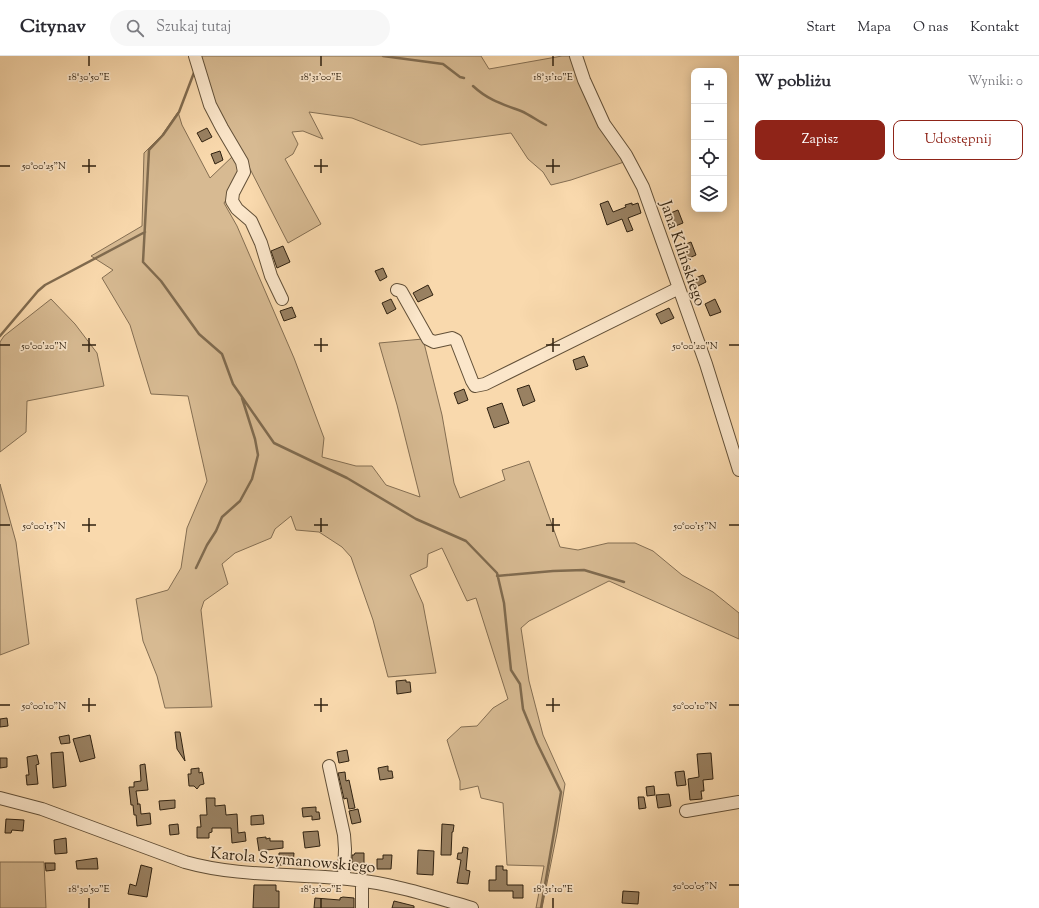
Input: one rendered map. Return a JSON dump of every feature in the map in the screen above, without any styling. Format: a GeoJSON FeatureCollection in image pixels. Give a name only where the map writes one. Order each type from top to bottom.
{"type":"FeatureCollection","features":[{"type":"Feature","properties":{"kind":"street"},"geometry":{"type":"LineString","coordinates":[[195,56],[210,105],[242,162],[244,172],[234,193],[232,201],[237,209],[251,221],[261,243],[271,276],[282,299]]}},
{"type":"Feature","properties":{"kind":"street","name":"Jana Kilińskiego"},"geometry":{"type":"LineString","coordinates":[[576,56],[584,80],[604,124],[626,155],[643,187],[706,364],[739,470]]}},
{"type":"Feature","properties":{"kind":"street"},"geometry":{"type":"LineString","coordinates":[[397,290],[401,291],[428,339],[434,342],[452,338],[456,340],[467,371],[475,386],[485,384],[679,288]]}},
{"type":"Feature","properties":{"kind":"street"},"geometry":{"type":"LineString","coordinates":[[329,766],[344,835],[344,878]]}},
{"type":"Feature","properties":{"kind":"street","name":"Karola Szymanowskiego"},"geometry":{"type":"LineString","coordinates":[[0,798],[42,809],[202,867],[230,872],[344,878],[410,890],[472,908]]}},
{"type":"Feature","properties":{"kind":"street"},"geometry":{"type":"LineString","coordinates":[[686,811],[739,802]]}},
{"type":"Feature","properties":{"kind":"street"},"geometry":{"type":"LineString","coordinates":[[362,881],[362,908]]}},
{"type":"Feature","properties":{"kind":"shaded area"},"geometry":{"type":"Polygon","coordinates":[[[190,56],[481,56],[489,69],[562,56],[571,56],[624,162],[571,180],[551,185],[543,172],[528,159],[511,133],[421,145],[352,118],[309,112],[323,139],[303,131],[292,132],[298,144],[293,154],[285,159],[321,224],[288,243],[249,167],[224,203],[237,226],[294,358],[324,438],[322,457],[356,466],[372,466],[386,485],[420,497],[397,405],[379,343],[423,339],[442,415],[454,483],[460,498],[505,480],[502,470],[529,461],[560,547],[578,550],[608,543],[635,543],[653,551],[682,575],[713,592],[739,613],[739,639],[609,581],[529,621],[521,628],[529,681],[543,735],[565,784],[542,908],[536,908],[544,866],[507,865],[503,803],[481,798],[478,786],[460,790],[460,781],[447,740],[461,727],[477,726],[493,708],[508,699],[476,598],[467,601],[442,548],[428,554],[427,567],[410,575],[423,604],[436,673],[388,677],[373,620],[351,557],[342,547],[319,532],[296,530],[291,516],[275,529],[271,538],[235,553],[222,564],[228,584],[204,601],[201,610],[212,707],[165,708],[157,676],[143,641],[136,599],[168,590],[181,568],[187,528],[207,481],[188,396],[151,394],[130,325],[102,278],[113,270],[91,256],[142,226],[144,153],[162,135],[178,112],[182,125],[210,178],[234,155],[190,56]]]}},
{"type":"Feature","properties":{"kind":"shaded area"},"geometry":{"type":"Polygon","coordinates":[[[51,299],[75,324],[97,353],[104,386],[27,401],[26,432],[0,452],[0,342],[4,336],[51,299]]]}},
{"type":"Feature","properties":{"kind":"shaded area"},"geometry":{"type":"Polygon","coordinates":[[[0,484],[16,542],[29,644],[0,655],[0,484]]]}},
{"type":"Feature","properties":{"kind":"shaded area"},"geometry":{"type":"Polygon","coordinates":[[[0,862],[44,862],[46,908],[0,908],[0,862]]]}},
{"type":"Feature","properties":{"kind":"building"},"geometry":{"type":"Polygon","coordinates":[[[207,128],[212,137],[202,142],[197,133],[207,128]]]}},
{"type":"Feature","properties":{"kind":"building"},"geometry":{"type":"Polygon","coordinates":[[[220,151],[223,160],[215,164],[211,154],[220,151]]]}},
{"type":"Feature","properties":{"kind":"building"},"geometry":{"type":"Polygon","coordinates":[[[608,201],[613,212],[626,207],[625,205],[638,203],[641,213],[628,218],[633,230],[627,232],[622,219],[607,225],[600,204],[608,201]]]}},
{"type":"Feature","properties":{"kind":"building"},"geometry":{"type":"Polygon","coordinates":[[[678,210],[683,223],[673,227],[668,214],[678,210]]]}},
{"type":"Feature","properties":{"kind":"building"},"geometry":{"type":"Polygon","coordinates":[[[691,242],[696,255],[687,259],[681,246],[691,242]]]}},
{"type":"Feature","properties":{"kind":"building"},"geometry":{"type":"Polygon","coordinates":[[[283,246],[290,262],[277,268],[271,251],[283,246]]]}},
{"type":"Feature","properties":{"kind":"building"},"geometry":{"type":"Polygon","coordinates":[[[383,268],[387,277],[380,281],[375,271],[383,268]]]}},
{"type":"Feature","properties":{"kind":"building"},"geometry":{"type":"Polygon","coordinates":[[[703,275],[706,282],[696,287],[693,279],[703,275]]]}},
{"type":"Feature","properties":{"kind":"building"},"geometry":{"type":"Polygon","coordinates":[[[428,285],[433,295],[418,302],[413,293],[428,285]]]}},
{"type":"Feature","properties":{"kind":"building"},"geometry":{"type":"Polygon","coordinates":[[[391,299],[396,309],[387,314],[382,303],[391,299]]]}},
{"type":"Feature","properties":{"kind":"building"},"geometry":{"type":"Polygon","coordinates":[[[715,299],[721,312],[710,316],[705,304],[715,299]]]}},
{"type":"Feature","properties":{"kind":"building"},"geometry":{"type":"Polygon","coordinates":[[[292,307],[296,317],[284,321],[280,311],[292,307]]]}},
{"type":"Feature","properties":{"kind":"building"},"geometry":{"type":"Polygon","coordinates":[[[669,308],[674,318],[661,324],[656,314],[669,308]]]}},
{"type":"Feature","properties":{"kind":"building"},"geometry":{"type":"Polygon","coordinates":[[[584,356],[588,366],[576,370],[573,360],[584,356]]]}},
{"type":"Feature","properties":{"kind":"building"},"geometry":{"type":"Polygon","coordinates":[[[529,385],[535,401],[523,406],[517,389],[529,385]]]}},
{"type":"Feature","properties":{"kind":"building"},"geometry":{"type":"Polygon","coordinates":[[[464,389],[468,400],[458,404],[454,393],[464,389]]]}},
{"type":"Feature","properties":{"kind":"building"},"geometry":{"type":"Polygon","coordinates":[[[502,403],[509,423],[494,428],[487,408],[502,403]]]}},
{"type":"Feature","properties":{"kind":"building"},"geometry":{"type":"Polygon","coordinates":[[[406,680],[406,682],[410,682],[411,692],[397,694],[396,681],[406,680]]]}},
{"type":"Feature","properties":{"kind":"building"},"geometry":{"type":"Polygon","coordinates":[[[7,718],[8,726],[0,727],[0,719],[7,718]]]}},
{"type":"Feature","properties":{"kind":"building"},"geometry":{"type":"Polygon","coordinates":[[[175,732],[180,732],[185,761],[177,749],[175,732]]]}},
{"type":"Feature","properties":{"kind":"building"},"geometry":{"type":"Polygon","coordinates":[[[69,735],[70,743],[61,744],[59,737],[69,735]]]}},
{"type":"Feature","properties":{"kind":"building"},"geometry":{"type":"Polygon","coordinates":[[[90,735],[95,758],[80,762],[73,739],[90,735]]]}},
{"type":"Feature","properties":{"kind":"building"},"geometry":{"type":"Polygon","coordinates":[[[347,750],[349,761],[339,763],[337,752],[347,750]]]}},
{"type":"Feature","properties":{"kind":"building"},"geometry":{"type":"Polygon","coordinates":[[[63,752],[66,786],[53,788],[51,753],[63,752]]]}},
{"type":"Feature","properties":{"kind":"building"},"geometry":{"type":"Polygon","coordinates":[[[711,753],[713,779],[703,780],[704,791],[701,791],[702,799],[690,800],[688,779],[699,777],[697,754],[711,753]]]}},
{"type":"Feature","properties":{"kind":"building"},"geometry":{"type":"Polygon","coordinates":[[[37,755],[39,764],[36,765],[38,784],[27,785],[26,775],[29,775],[27,757],[37,755]]]}},
{"type":"Feature","properties":{"kind":"building"},"geometry":{"type":"Polygon","coordinates":[[[0,758],[7,758],[7,767],[0,768],[0,758]]]}},
{"type":"Feature","properties":{"kind":"building"},"geometry":{"type":"Polygon","coordinates":[[[145,764],[148,790],[136,791],[138,804],[140,804],[141,814],[150,813],[151,824],[137,826],[136,815],[134,815],[133,805],[131,805],[129,787],[134,787],[134,782],[141,781],[140,765],[145,764]]]}},
{"type":"Feature","properties":{"kind":"building"},"geometry":{"type":"Polygon","coordinates":[[[388,766],[388,771],[392,771],[393,778],[380,780],[378,768],[388,766]]]}},
{"type":"Feature","properties":{"kind":"building"},"geometry":{"type":"Polygon","coordinates":[[[199,768],[199,773],[202,772],[204,784],[200,785],[197,789],[194,786],[189,786],[188,774],[191,774],[191,769],[199,768]]]}},
{"type":"Feature","properties":{"kind":"building"},"geometry":{"type":"Polygon","coordinates":[[[684,771],[686,785],[677,786],[675,772],[684,771]]]}},
{"type":"Feature","properties":{"kind":"building"},"geometry":{"type":"Polygon","coordinates":[[[345,772],[346,781],[349,780],[355,808],[349,809],[347,798],[344,799],[338,773],[345,772]]]}},
{"type":"Feature","properties":{"kind":"building"},"geometry":{"type":"Polygon","coordinates":[[[654,786],[655,795],[647,796],[646,787],[654,786]]]}},
{"type":"Feature","properties":{"kind":"building"},"geometry":{"type":"Polygon","coordinates":[[[669,794],[671,806],[658,808],[656,795],[669,794]]]}},
{"type":"Feature","properties":{"kind":"building"},"geometry":{"type":"Polygon","coordinates":[[[638,797],[644,797],[646,808],[639,809],[638,797]]]}},
{"type":"Feature","properties":{"kind":"building"},"geometry":{"type":"Polygon","coordinates":[[[206,798],[215,798],[215,806],[225,805],[226,815],[237,814],[238,833],[245,832],[246,841],[232,843],[231,828],[212,828],[212,832],[209,833],[209,838],[197,838],[197,827],[201,827],[200,815],[207,815],[206,798]]]}},
{"type":"Feature","properties":{"kind":"building"},"geometry":{"type":"Polygon","coordinates":[[[175,800],[175,808],[160,810],[159,801],[175,800]]]}},
{"type":"Feature","properties":{"kind":"building"},"geometry":{"type":"Polygon","coordinates":[[[316,807],[316,812],[319,812],[320,819],[312,820],[312,816],[303,817],[302,808],[316,807]]]}},
{"type":"Feature","properties":{"kind":"building"},"geometry":{"type":"Polygon","coordinates":[[[358,809],[361,822],[352,824],[349,811],[358,809]]]}},
{"type":"Feature","properties":{"kind":"building"},"geometry":{"type":"Polygon","coordinates":[[[263,815],[264,824],[251,825],[251,816],[263,815]]]}},
{"type":"Feature","properties":{"kind":"building"},"geometry":{"type":"Polygon","coordinates":[[[6,819],[24,820],[23,831],[12,830],[11,833],[5,833],[6,819]]]}},
{"type":"Feature","properties":{"kind":"building"},"geometry":{"type":"Polygon","coordinates":[[[178,824],[179,834],[170,835],[169,825],[178,824]]]}},
{"type":"Feature","properties":{"kind":"building"},"geometry":{"type":"Polygon","coordinates":[[[442,824],[454,825],[452,832],[451,855],[441,855],[442,824]]]}},
{"type":"Feature","properties":{"kind":"building"},"geometry":{"type":"Polygon","coordinates":[[[318,831],[320,846],[305,848],[303,832],[318,831]]]}},
{"type":"Feature","properties":{"kind":"building"},"geometry":{"type":"Polygon","coordinates":[[[266,837],[266,839],[270,838],[270,841],[283,841],[283,848],[259,851],[257,838],[266,837]]]}},
{"type":"Feature","properties":{"kind":"building"},"geometry":{"type":"Polygon","coordinates":[[[66,838],[67,853],[55,854],[54,840],[66,838]]]}},
{"type":"Feature","properties":{"kind":"building"},"geometry":{"type":"Polygon","coordinates":[[[463,847],[468,848],[466,870],[470,871],[468,884],[457,883],[461,860],[457,859],[458,853],[462,853],[463,847]]]}},
{"type":"Feature","properties":{"kind":"building"},"geometry":{"type":"Polygon","coordinates":[[[418,850],[434,851],[433,875],[417,874],[418,850]]]}},
{"type":"Feature","properties":{"kind":"building"},"geometry":{"type":"Polygon","coordinates":[[[279,853],[294,853],[293,865],[279,865],[279,853]]]}},
{"type":"Feature","properties":{"kind":"building"},"geometry":{"type":"Polygon","coordinates":[[[355,853],[364,853],[364,866],[352,866],[352,855],[355,853]]]}},
{"type":"Feature","properties":{"kind":"building"},"geometry":{"type":"Polygon","coordinates":[[[383,855],[392,855],[391,869],[377,869],[377,859],[383,859],[383,855]]]}},
{"type":"Feature","properties":{"kind":"building"},"geometry":{"type":"Polygon","coordinates":[[[97,858],[98,869],[77,869],[76,861],[97,858]]]}},
{"type":"Feature","properties":{"kind":"building"},"geometry":{"type":"Polygon","coordinates":[[[45,863],[55,863],[55,870],[46,871],[45,863]]]}},
{"type":"Feature","properties":{"kind":"building"},"geometry":{"type":"Polygon","coordinates":[[[141,865],[152,868],[147,897],[128,894],[130,884],[136,886],[141,865]]]}},
{"type":"Feature","properties":{"kind":"building"},"geometry":{"type":"Polygon","coordinates":[[[496,866],[503,866],[503,870],[507,870],[507,885],[523,885],[523,898],[513,898],[513,891],[489,891],[489,880],[496,880],[496,866]]]}},
{"type":"Feature","properties":{"kind":"building"},"geometry":{"type":"Polygon","coordinates":[[[254,885],[276,885],[276,891],[279,891],[279,908],[253,908],[254,885]]]}},
{"type":"Feature","properties":{"kind":"building"},"geometry":{"type":"Polygon","coordinates":[[[623,891],[639,892],[638,904],[622,903],[623,891]]]}},
{"type":"Feature","properties":{"kind":"building"},"geometry":{"type":"Polygon","coordinates":[[[315,898],[340,900],[340,898],[354,898],[354,908],[314,908],[315,898]]]}},
{"type":"Feature","properties":{"kind":"building"},"geometry":{"type":"Polygon","coordinates":[[[394,901],[414,906],[414,908],[392,908],[394,901]]]}},
{"type":"Feature","properties":{"kind":"waterway"},"geometry":{"type":"LineString","coordinates":[[383,56],[443,64],[460,77],[464,78]]}},
{"type":"Feature","properties":{"kind":"waterway"},"geometry":{"type":"LineString","coordinates":[[195,70],[179,112],[163,135],[149,150],[143,262],[161,281],[199,334],[222,354],[233,384],[274,443],[347,478],[416,519],[466,541],[497,573],[504,603],[511,670],[520,684],[523,709],[537,743],[561,792],[541,908]]}},
{"type":"Feature","properties":{"kind":"waterway"},"geometry":{"type":"LineString","coordinates":[[473,86],[501,104],[524,113],[546,125]]}},
{"type":"Feature","properties":{"kind":"waterway"},"geometry":{"type":"LineString","coordinates":[[0,336],[38,291],[45,285],[145,232]]}},
{"type":"Feature","properties":{"kind":"waterway"},"geometry":{"type":"LineString","coordinates":[[196,568],[222,517],[240,501],[252,479],[258,455],[255,439],[242,398]]}},
{"type":"Feature","properties":{"kind":"waterway"},"geometry":{"type":"LineString","coordinates":[[497,576],[584,570],[624,582]]}}]}
